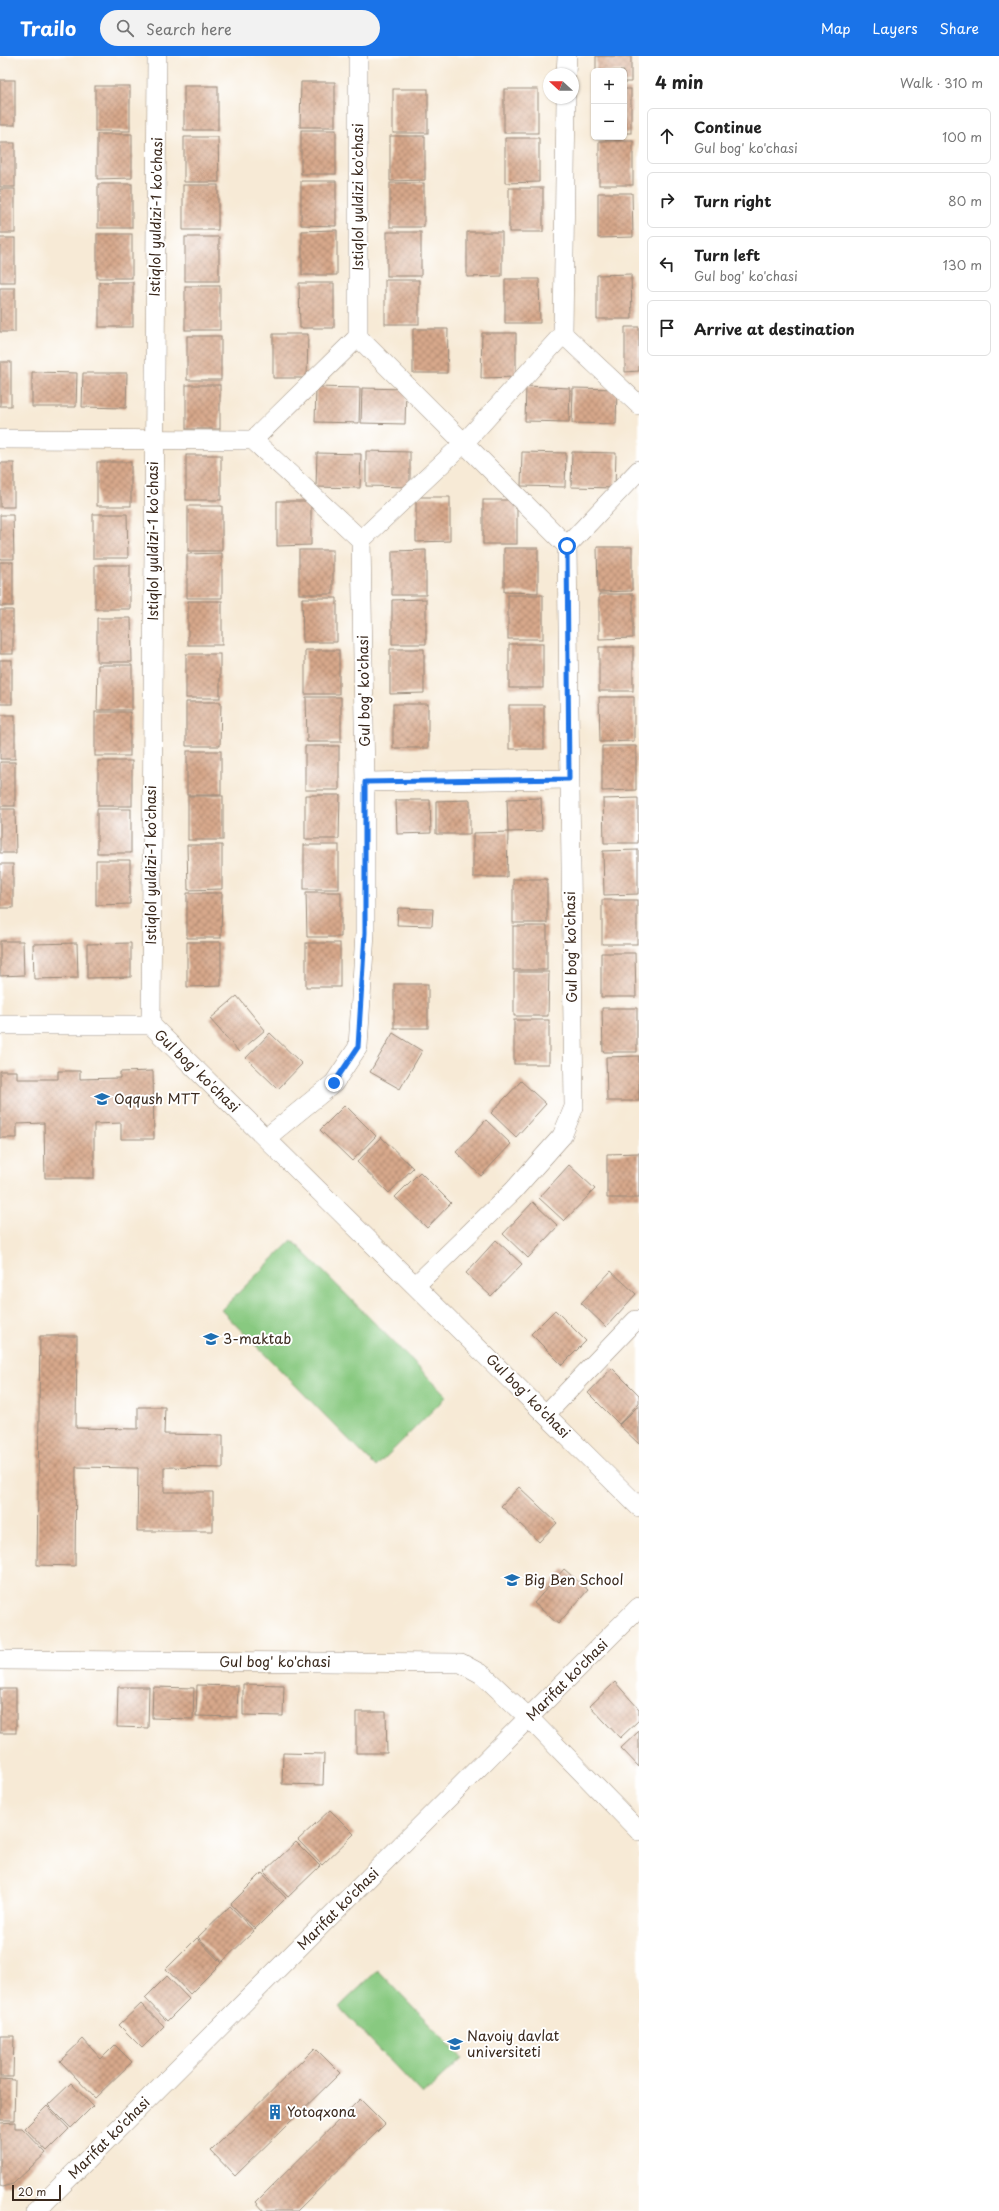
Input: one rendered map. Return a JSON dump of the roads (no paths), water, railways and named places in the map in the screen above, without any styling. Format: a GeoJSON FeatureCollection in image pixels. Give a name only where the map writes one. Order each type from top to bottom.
{"type":"FeatureCollection","features":[{"type":"Feature","properties":{"kind":"street","name":"Istiqlol yuldizi-1 ko'chasi"},"geometry":{"type":"LineString","coordinates":[[151,1025],[157,56]]}},
{"type":"Feature","properties":{"kind":"street","name":"Istiqlol yuldizi ko'chasi"},"geometry":{"type":"LineString","coordinates":[[358,56],[358,338]]}},
{"type":"Feature","properties":{"kind":"street"},"geometry":{"type":"LineString","coordinates":[[566,68],[567,56]]}},
{"type":"Feature","properties":{"kind":"street"},"geometry":{"type":"LineString","coordinates":[[0,439],[253,440],[361,540],[464,443],[563,334],[566,104]]}},
{"type":"Feature","properties":{"kind":"street"},"geometry":{"type":"LineString","coordinates":[[563,334],[639,405]]}},
{"type":"Feature","properties":{"kind":"street"},"geometry":{"type":"LineString","coordinates":[[253,440],[358,338],[567,546],[639,470]]}},
{"type":"Feature","properties":{"kind":"street","name":"Gul bog' ko'chasi"},"geometry":{"type":"LineString","coordinates":[[266,1138],[334,1083],[358,1047],[365,933],[365,782],[361,540]]}},
{"type":"Feature","properties":{"kind":"street","name":"Gul bog' ko'chasi"},"geometry":{"type":"LineString","coordinates":[[416,1285],[513,1191],[562,1136],[574,1106],[567,546]]}},
{"type":"Feature","properties":{"kind":"street"},"geometry":{"type":"LineString","coordinates":[[365,782],[569,779]]}},
{"type":"Feature","properties":{"kind":"street","name":"Gul bog' ko'chasi"},"geometry":{"type":"LineString","coordinates":[[0,1025],[151,1025],[416,1285],[639,1507]]}},
{"type":"Feature","properties":{"kind":"street"},"geometry":{"type":"LineString","coordinates":[[546,1414],[636,1320]]}},
{"type":"Feature","properties":{"kind":"street","name":"Marifat ko'chasi"},"geometry":{"type":"LineString","coordinates":[[36,2211],[639,1607]]}},
{"type":"Feature","properties":{"kind":"street","name":"Gul bog' ko'chasi"},"geometry":{"type":"LineString","coordinates":[[0,1660],[461,1663],[483,1675],[529,1718],[639,1831]]}},
{"type":"Feature","properties":{"kind":"place","name":"Oqqush MTT"},"geometry":{"type":"Point","coordinates":[102,1099]}},
{"type":"Feature","properties":{"kind":"place","name":"3-maktab"},"geometry":{"type":"Point","coordinates":[211,1339]}},
{"type":"Feature","properties":{"kind":"place","name":"Big Ben School"},"geometry":{"type":"Point","coordinates":[512,1580]}},
{"type":"Feature","properties":{"kind":"place","name":"Navoiy davlat universiteti"},"geometry":{"type":"Point","coordinates":[455,2044]}},
{"type":"Feature","properties":{"kind":"place","name":"Yotoqxona"},"geometry":{"type":"Point","coordinates":[275,2112]}}]}
